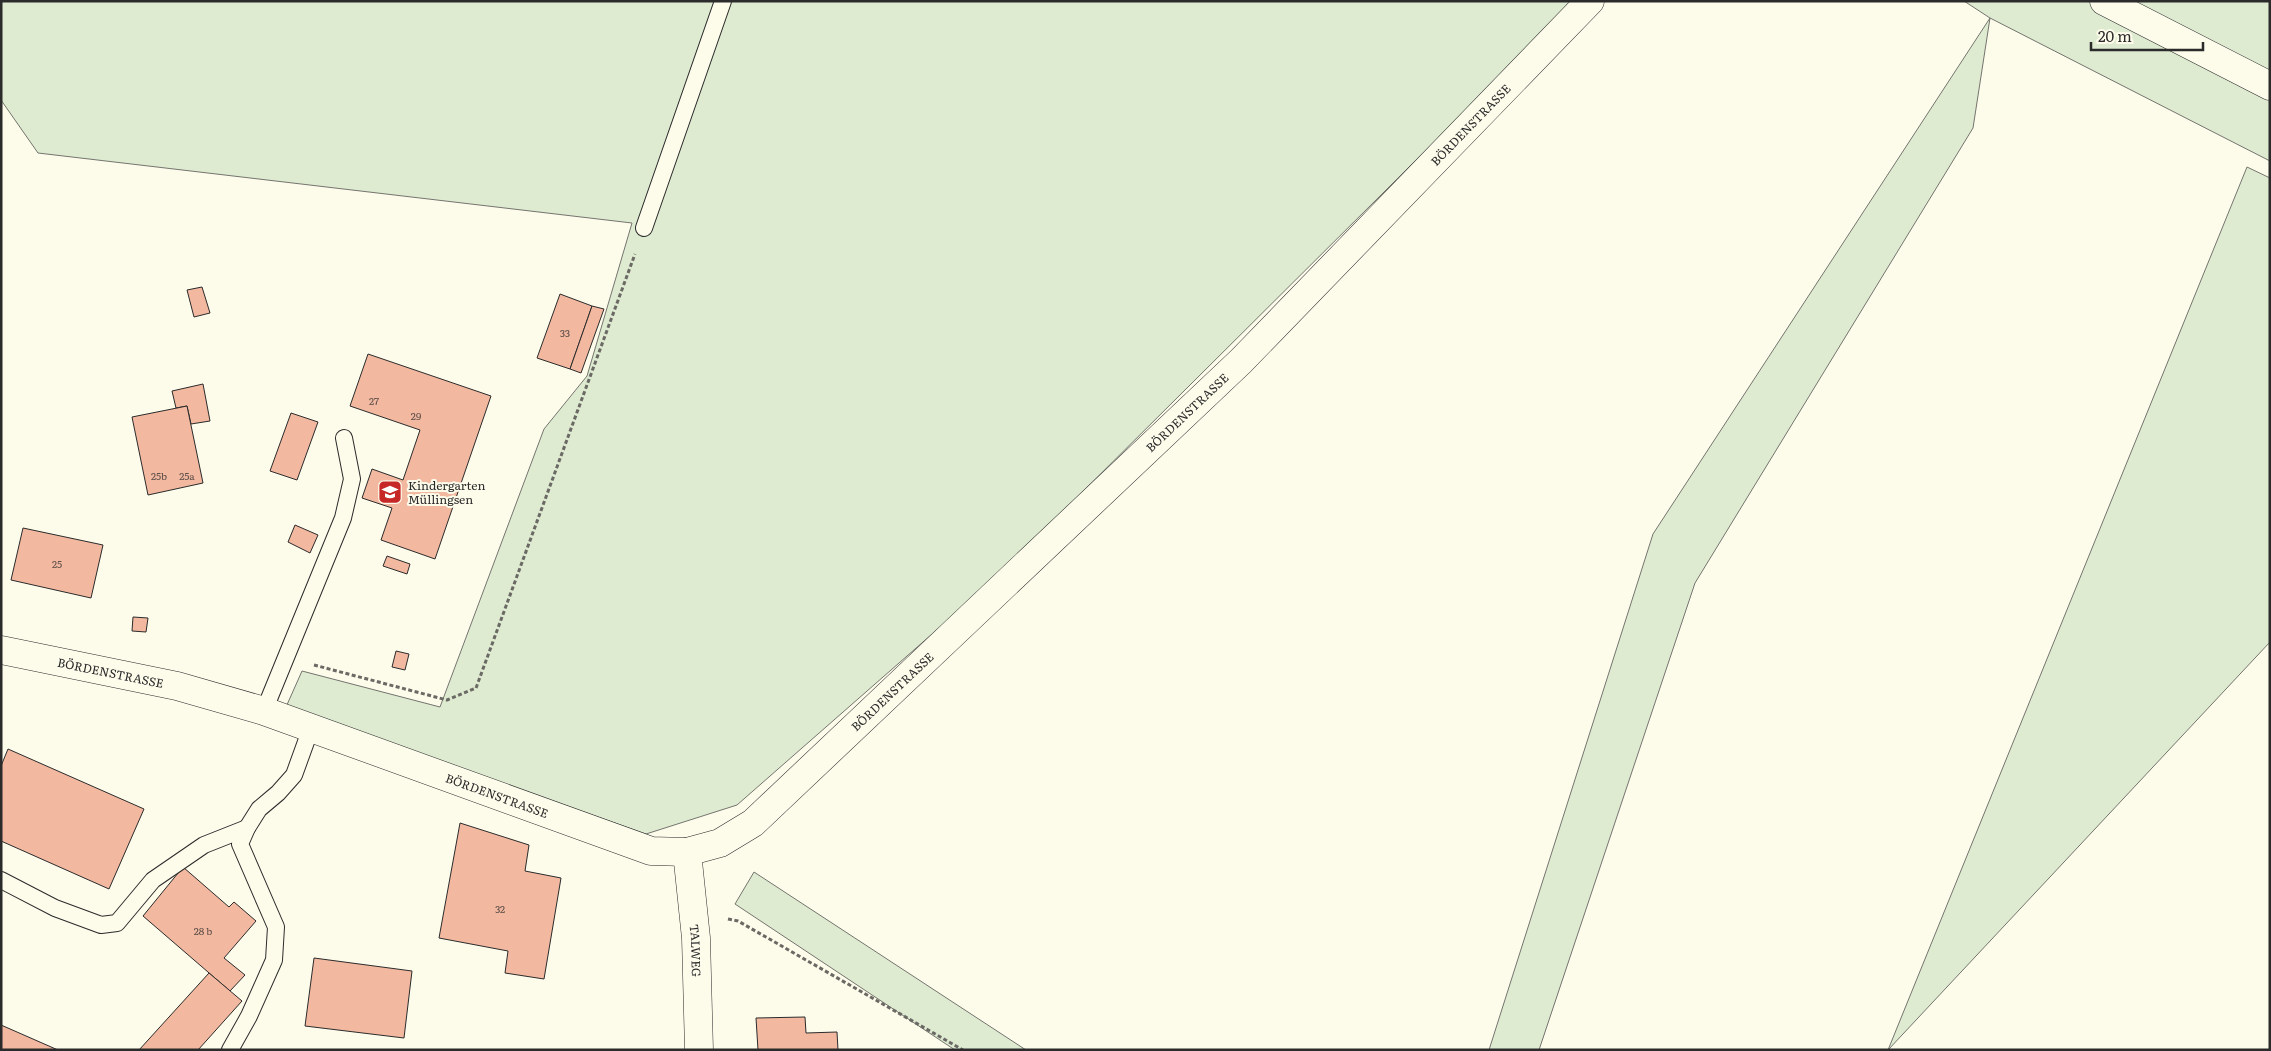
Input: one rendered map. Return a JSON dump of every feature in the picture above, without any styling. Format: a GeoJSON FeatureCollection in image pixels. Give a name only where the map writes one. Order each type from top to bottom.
{"type":"FeatureCollection","features":[{"type":"Feature","properties":{"kind":"street","name":"BÖRDENSTRASSE"},"geometry":{"type":"LineString","coordinates":[[1,650],[177,686],[264,711],[618,841],[651,851],[687,852],[720,843],[753,823],[1241,360],[1590,1]]}},
{"type":"Feature","properties":{"kind":"street"},"geometry":{"type":"LineString","coordinates":[[2104,1],[2270,86]]}},
{"type":"Feature","properties":{"kind":"street","name":"TALWEG"},"geometry":{"type":"LineString","coordinates":[[687,852],[693,913],[699,1050]]}},
{"type":"Feature","properties":{"kind":"lane"},"geometry":{"type":"LineString","coordinates":[[644,228],[723,1]]}},
{"type":"Feature","properties":{"kind":"lane"},"geometry":{"type":"LineString","coordinates":[[264,711],[343,518],[352,479],[344,438]]}},
{"type":"Feature","properties":{"kind":"lane"},"geometry":{"type":"LineString","coordinates":[[230,1050],[249,1016],[274,960],[276,927],[240,844],[259,809],[278,793],[294,775],[311,728]]}},
{"type":"Feature","properties":{"kind":"lane"},"geometry":{"type":"LineString","coordinates":[[1,880],[55,908],[101,925],[117,922],[153,880],[204,845],[247,828]]}},
{"type":"Feature","properties":{"kind":"path"},"geometry":{"type":"LineString","coordinates":[[304,662],[447,700],[476,688],[644,228]]}},
{"type":"Feature","properties":{"kind":"path"},"geometry":{"type":"LineString","coordinates":[[693,913],[738,921],[963,1050]]}},
{"type":"Feature","properties":{"kind":"green space"},"geometry":{"type":"Polygon","coordinates":[[[1,1],[1576,1],[996,578],[737,805],[646,834],[286,707],[302,671],[440,707],[544,429],[587,376],[632,223],[38,153],[1,100],[1,1]]]}},
{"type":"Feature","properties":{"kind":"green space"},"geometry":{"type":"Polygon","coordinates":[[[1964,1],[2270,1],[2270,161],[1990,18],[1964,1]]]}},
{"type":"Feature","properties":{"kind":"green space"},"geometry":{"type":"Polygon","coordinates":[[[1990,18],[1973,128],[1695,583],[1539,1050],[1489,1050],[1653,534],[1990,18]]]}},
{"type":"Feature","properties":{"kind":"green space"},"geometry":{"type":"Polygon","coordinates":[[[2247,167],[2270,178],[2270,642],[1888,1050],[2247,167]]]}},
{"type":"Feature","properties":{"kind":"green space"},"geometry":{"type":"Polygon","coordinates":[[[754,872],[1026,1050],[955,1050],[735,904],[754,872]]]}},
{"type":"Feature","properties":{"kind":"building"},"geometry":{"type":"Polygon","coordinates":[[[202,287],[210,313],[194,317],[187,290],[202,287]]]}},
{"type":"Feature","properties":{"kind":"building"},"geometry":{"type":"Polygon","coordinates":[[[560,294],[592,306],[570,369],[537,358],[560,294]]]}},
{"type":"Feature","properties":{"kind":"building"},"geometry":{"type":"Polygon","coordinates":[[[592,306],[604,309],[581,373],[570,369],[592,306]]]}},
{"type":"Feature","properties":{"kind":"building"},"geometry":{"type":"Polygon","coordinates":[[[368,354],[491,396],[435,559],[381,540],[392,508],[362,498],[372,469],[403,480],[420,430],[350,406],[368,354]]]}},
{"type":"Feature","properties":{"kind":"building"},"geometry":{"type":"Polygon","coordinates":[[[203,384],[210,421],[191,424],[187,406],[176,408],[172,391],[203,384]]]}},
{"type":"Feature","properties":{"kind":"building"},"geometry":{"type":"Polygon","coordinates":[[[187,406],[203,483],[148,495],[132,417],[187,406]]]}},
{"type":"Feature","properties":{"kind":"building"},"geometry":{"type":"Polygon","coordinates":[[[291,413],[318,422],[297,480],[270,471],[291,413]]]}},
{"type":"Feature","properties":{"kind":"building"},"geometry":{"type":"Polygon","coordinates":[[[295,525],[318,535],[310,553],[288,542],[295,525]]]}},
{"type":"Feature","properties":{"kind":"building"},"geometry":{"type":"Polygon","coordinates":[[[23,528],[103,545],[91,598],[11,580],[23,528]]]}},
{"type":"Feature","properties":{"kind":"building"},"geometry":{"type":"Polygon","coordinates":[[[387,556],[410,564],[407,574],[383,566],[387,556]]]}},
{"type":"Feature","properties":{"kind":"building"},"geometry":{"type":"Polygon","coordinates":[[[133,617],[148,618],[146,632],[132,631],[133,617]]]}},
{"type":"Feature","properties":{"kind":"building"},"geometry":{"type":"Polygon","coordinates":[[[396,651],[409,654],[405,670],[392,667],[396,651]]]}},
{"type":"Feature","properties":{"kind":"building"},"geometry":{"type":"Polygon","coordinates":[[[8,749],[144,809],[109,889],[1,841],[1,766],[8,749]]]}},
{"type":"Feature","properties":{"kind":"building"},"geometry":{"type":"Polygon","coordinates":[[[460,823],[529,845],[525,871],[561,878],[544,979],[505,973],[508,951],[439,938],[460,823]]]}},
{"type":"Feature","properties":{"kind":"building"},"geometry":{"type":"Polygon","coordinates":[[[183,867],[229,907],[234,902],[256,921],[224,958],[245,975],[230,991],[143,916],[183,867]]]}},
{"type":"Feature","properties":{"kind":"building"},"geometry":{"type":"Polygon","coordinates":[[[314,958],[412,971],[404,1038],[305,1026],[314,958]]]}},
{"type":"Feature","properties":{"kind":"building"},"geometry":{"type":"Polygon","coordinates":[[[209,973],[242,1001],[198,1050],[139,1050],[209,973]]]}},
{"type":"Feature","properties":{"kind":"building"},"geometry":{"type":"Polygon","coordinates":[[[805,1017],[806,1033],[837,1032],[838,1050],[758,1050],[756,1018],[805,1017]]]}},
{"type":"Feature","properties":{"kind":"building"},"geometry":{"type":"Polygon","coordinates":[[[1,1025],[58,1050],[1,1050],[1,1025]]]}},
{"type":"Feature","properties":{"kind":"place","name":"Kindergarten Müllingsen"},"geometry":{"type":"Point","coordinates":[390,492]}}]}
